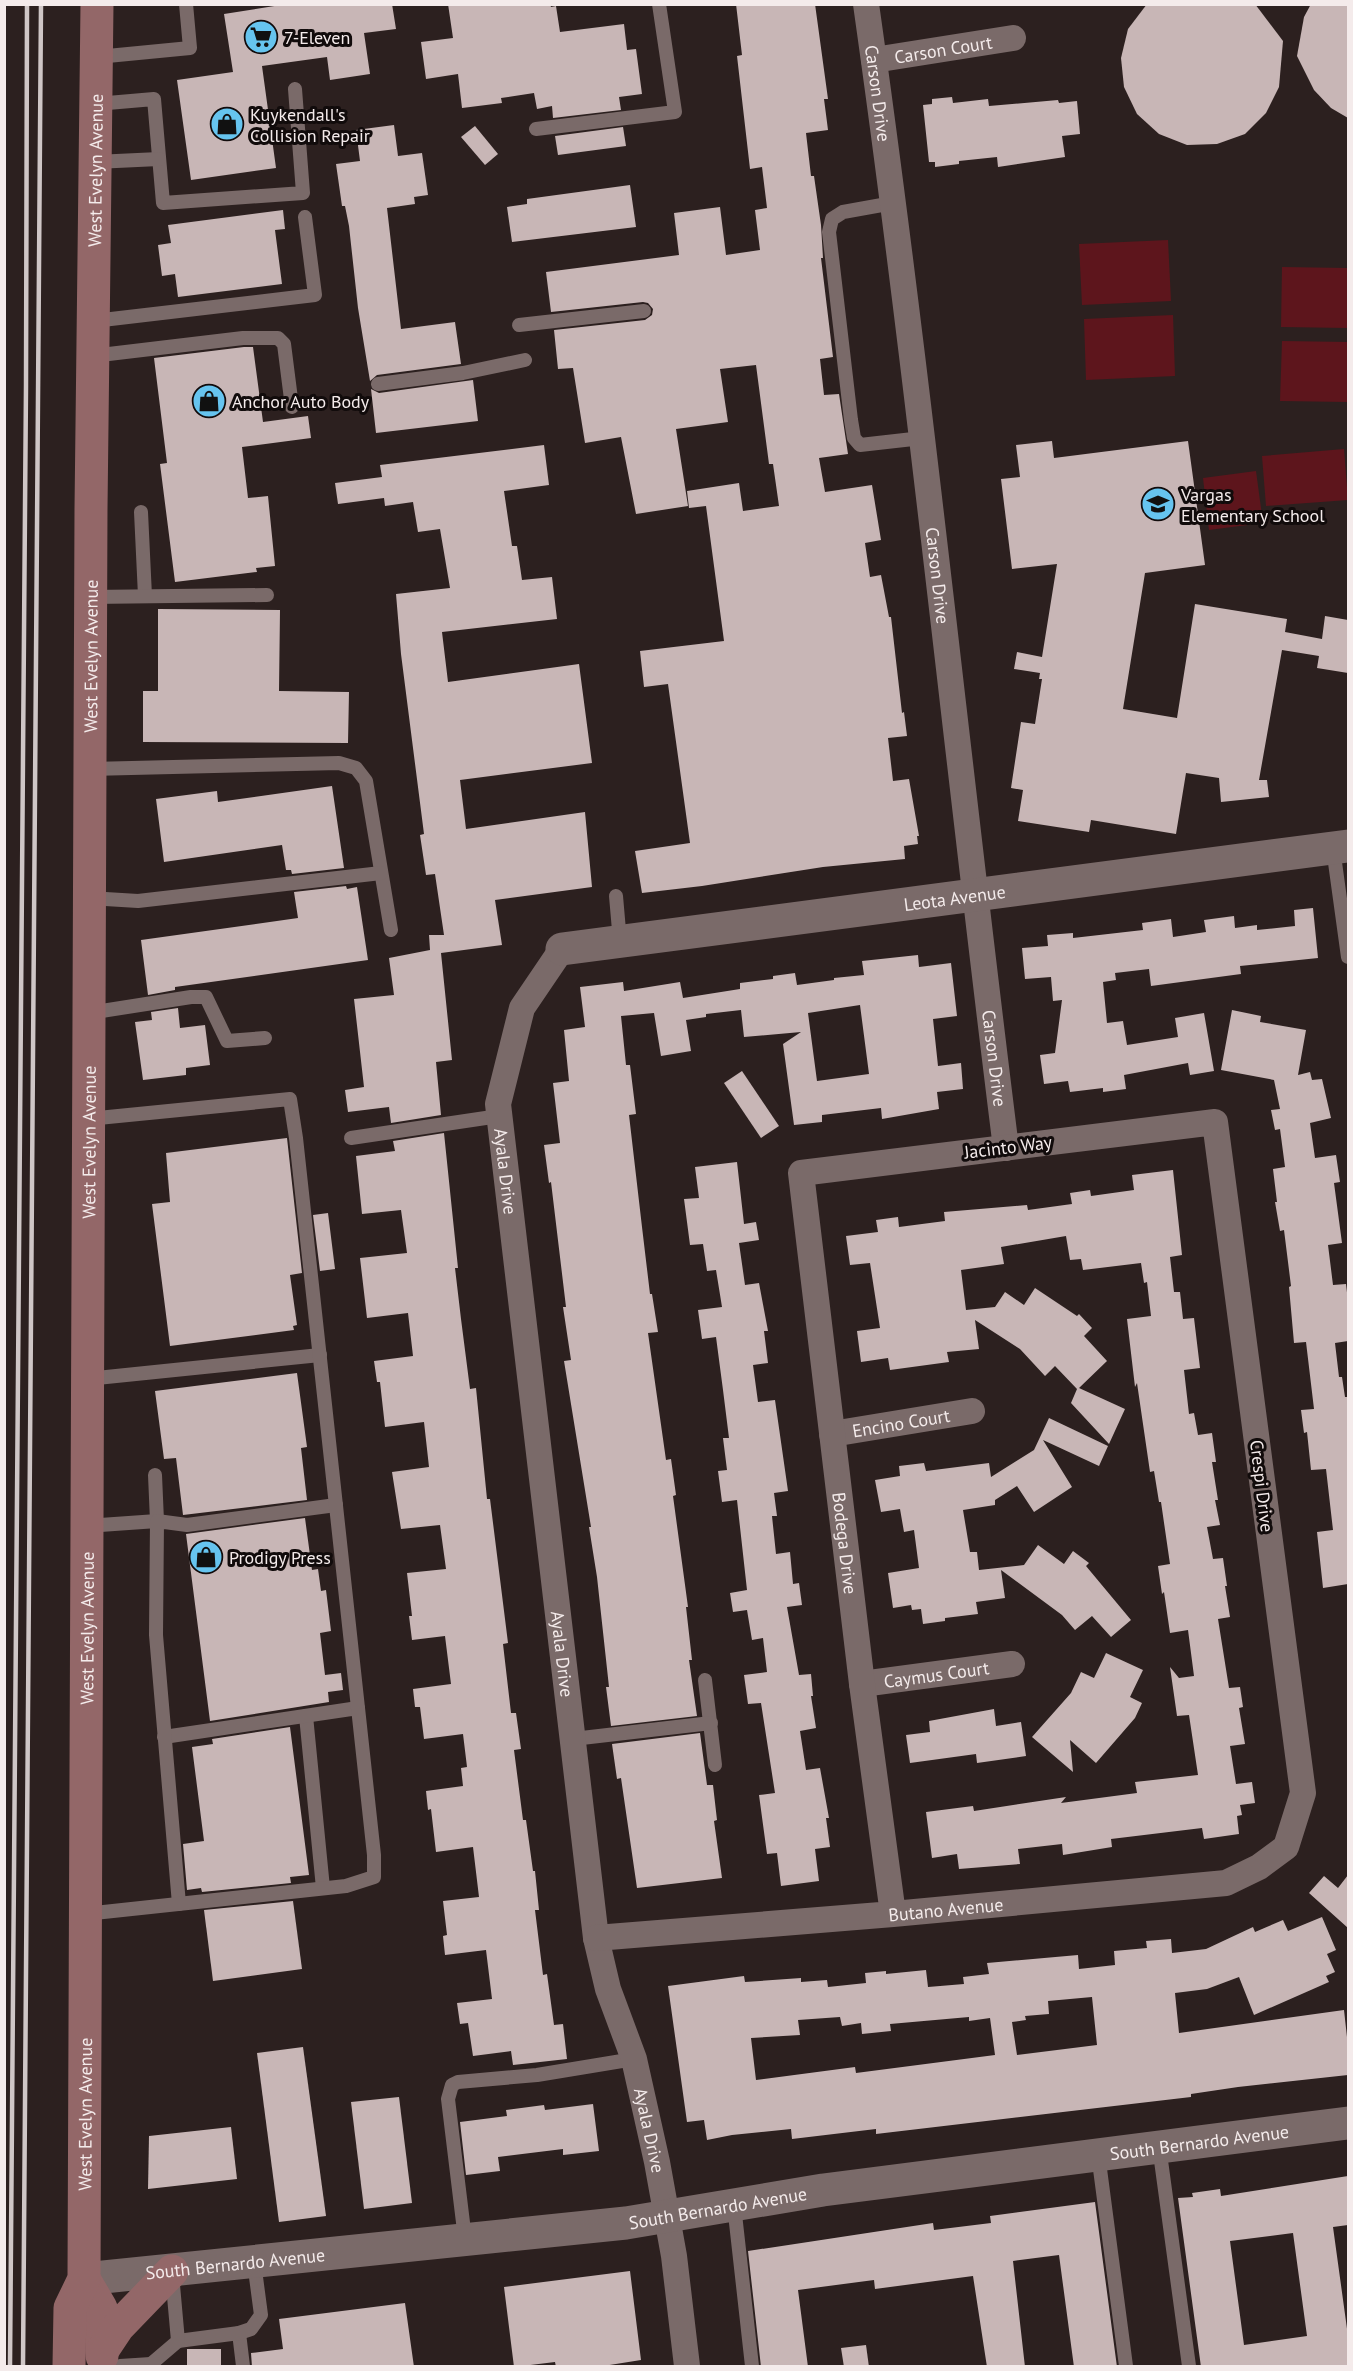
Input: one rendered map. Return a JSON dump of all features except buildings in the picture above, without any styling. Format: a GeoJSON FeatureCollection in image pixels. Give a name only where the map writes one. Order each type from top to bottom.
{"type":"FeatureCollection","features":[{"type":"Feature","properties":{"kind":"main road","name":"West Evelyn Avenue"},"geometry":{"type":"LineString","coordinates":[[84,2279],[90,597],[98,4]]}},
{"type":"Feature","properties":{"kind":"main road"},"geometry":{"type":"LineString","coordinates":[[108,2361],[118,2327],[172,2271]]}},
{"type":"Feature","properties":{"kind":"main road"},"geometry":{"type":"LineString","coordinates":[[84,2279],[101,2308],[108,2361]]}},
{"type":"Feature","properties":{"kind":"main road"},"geometry":{"type":"LineString","coordinates":[[69,2367],[70,2308],[84,2279]]}},
{"type":"Feature","properties":{"kind":"street","name":"Carson Drive"},"geometry":{"type":"LineString","coordinates":[[866,4],[922,438],[974,894],[1006,1148]]}},
{"type":"Feature","properties":{"kind":"street","name":"Carson Court"},"geometry":{"type":"LineString","coordinates":[[874,60],[1013,38]]}},
{"type":"Feature","properties":{"kind":"street","name":"Leota Avenue"},"geometry":{"type":"LineString","coordinates":[[562,949],[1341,847]]}},
{"type":"Feature","properties":{"kind":"street","name":"Ayala Drive"},"geometry":{"type":"LineString","coordinates":[[562,949],[522,1008],[498,1104],[499,1116],[596,1938],[609,1989],[634,2059],[668,2216],[687,2367]]}},
{"type":"Feature","properties":{"kind":"street","name":"Jacinto Way"},"geometry":{"type":"LineString","coordinates":[[801,1173],[1215,1122]]}},
{"type":"Feature","properties":{"kind":"street","name":"Crespi Drive"},"geometry":{"type":"LineString","coordinates":[[1215,1122],[1303,1793],[1286,1847]]}},
{"type":"Feature","properties":{"kind":"street","name":"Bodega Drive"},"geometry":{"type":"LineString","coordinates":[[801,1173],[862,1684],[893,1914]]}},
{"type":"Feature","properties":{"kind":"street","name":"Encino Court"},"geometry":{"type":"LineString","coordinates":[[832,1434],[972,1411]]}},
{"type":"Feature","properties":{"kind":"street","name":"Caymus Court"},"geometry":{"type":"LineString","coordinates":[[862,1684],[1012,1664]]}},
{"type":"Feature","properties":{"kind":"street","name":"Butano Avenue"},"geometry":{"type":"LineString","coordinates":[[596,1938],[893,1914],[1226,1883],[1259,1868],[1286,1847]]}},
{"type":"Feature","properties":{"kind":"street","name":"South Bernardo Avenue"},"geometry":{"type":"LineString","coordinates":[[84,2279],[465,2240],[668,2216],[823,2190],[1348,2123]]}},
{"type":"Feature","properties":{"kind":"lane"},"geometry":{"type":"LineString","coordinates":[[97,57],[190,48],[186,4]]}},
{"type":"Feature","properties":{"kind":"lane"},"geometry":{"type":"LineString","coordinates":[[536,129],[675,112],[659,4]]}},
{"type":"Feature","properties":{"kind":"lane"},"geometry":{"type":"LineString","coordinates":[[96,104],[154,99],[162,203],[303,193],[295,89]]}},
{"type":"Feature","properties":{"kind":"lane"},"geometry":{"type":"LineString","coordinates":[[95,162],[159,159]]}},
{"type":"Feature","properties":{"kind":"lane"},"geometry":{"type":"LineString","coordinates":[[893,203],[843,212],[831,219],[830,232],[851,420],[854,438],[860,445],[922,438]]}},
{"type":"Feature","properties":{"kind":"lane"},"geometry":{"type":"LineString","coordinates":[[93,321],[315,295],[305,218]]}},
{"type":"Feature","properties":{"kind":"lane"},"geometry":{"type":"LineString","coordinates":[[519,325],[644,311]]}},
{"type":"Feature","properties":{"kind":"lane"},"geometry":{"type":"LineString","coordinates":[[92,356],[243,338],[278,338],[284,344],[292,406]]}},
{"type":"Feature","properties":{"kind":"lane"},"geometry":{"type":"LineString","coordinates":[[378,384],[463,373],[525,360]]}},
{"type":"Feature","properties":{"kind":"lane"},"geometry":{"type":"LineString","coordinates":[[141,512],[145,596]]}},
{"type":"Feature","properties":{"kind":"lane"},"geometry":{"type":"LineString","coordinates":[[90,597],[267,595]]}},
{"type":"Feature","properties":{"kind":"lane"},"geometry":{"type":"LineString","coordinates":[[90,769],[339,763],[356,768],[366,781],[391,930]]}},
{"type":"Feature","properties":{"kind":"lane"},"geometry":{"type":"LineString","coordinates":[[1341,847],[1348,957]]}},
{"type":"Feature","properties":{"kind":"lane"},"geometry":{"type":"LineString","coordinates":[[89,898],[138,901],[381,873]]}},
{"type":"Feature","properties":{"kind":"lane"},"geometry":{"type":"LineString","coordinates":[[616,896],[620,942]]}},
{"type":"Feature","properties":{"kind":"lane"},"geometry":{"type":"LineString","coordinates":[[88,1013],[191,997],[206,997],[227,1041],[265,1038]]}},
{"type":"Feature","properties":{"kind":"lane"},"geometry":{"type":"LineString","coordinates":[[85,1914],[346,1886],[374,1877],[374,1855],[291,1099],[88,1119]]}},
{"type":"Feature","properties":{"kind":"lane"},"geometry":{"type":"LineString","coordinates":[[351,1138],[499,1116]]}},
{"type":"Feature","properties":{"kind":"lane"},"geometry":{"type":"LineString","coordinates":[[87,1379],[320,1354]]}},
{"type":"Feature","properties":{"kind":"lane"},"geometry":{"type":"LineString","coordinates":[[155,1475],[156,1635],[179,1904]]}},
{"type":"Feature","properties":{"kind":"lane"},"geometry":{"type":"LineString","coordinates":[[86,1526],[157,1521],[187,1525],[336,1505]]}},
{"type":"Feature","properties":{"kind":"lane"},"geometry":{"type":"LineString","coordinates":[[705,1680],[716,1765]]}},
{"type":"Feature","properties":{"kind":"lane"},"geometry":{"type":"LineString","coordinates":[[164,1737],[358,1708]]}},
{"type":"Feature","properties":{"kind":"lane"},"geometry":{"type":"LineString","coordinates":[[306,1716],[323,1888]]}},
{"type":"Feature","properties":{"kind":"lane"},"geometry":{"type":"LineString","coordinates":[[573,1739],[711,1723]]}},
{"type":"Feature","properties":{"kind":"lane"},"geometry":{"type":"LineString","coordinates":[[465,2240],[448,2099],[452,2085],[458,2082],[537,2075],[634,2059]]}},
{"type":"Feature","properties":{"kind":"lane"},"geometry":{"type":"LineString","coordinates":[[1159,2146],[1189,2367]]}},
{"type":"Feature","properties":{"kind":"lane"},"geometry":{"type":"LineString","coordinates":[[1098,2154],[1126,2367]]}},
{"type":"Feature","properties":{"kind":"lane"},"geometry":{"type":"LineString","coordinates":[[734,2205],[752,2367]]}},
{"type":"Feature","properties":{"kind":"lane"},"geometry":{"type":"LineString","coordinates":[[108,2361],[151,2365],[178,2341],[239,2333],[251,2329],[261,2315],[254,2262]]}},
{"type":"Feature","properties":{"kind":"lane"},"geometry":{"type":"LineString","coordinates":[[172,2271],[178,2341]]}},
{"type":"Feature","properties":{"kind":"lane"},"geometry":{"type":"LineString","coordinates":[[239,2333],[243,2367]]}},
{"type":"Feature","properties":{"kind":"shaded area"},"geometry":{"type":"Polygon","coordinates":[[[1168,240],[1171,301],[1082,305],[1079,244],[1168,240]]]}},
{"type":"Feature","properties":{"kind":"shaded area"},"geometry":{"type":"Polygon","coordinates":[[[1282,267],[1348,268],[1348,328],[1281,327],[1282,267]]]}},
{"type":"Feature","properties":{"kind":"shaded area"},"geometry":{"type":"Polygon","coordinates":[[[1173,315],[1175,376],[1086,380],[1084,319],[1173,315]]]}},
{"type":"Feature","properties":{"kind":"shaded area"},"geometry":{"type":"Polygon","coordinates":[[[1282,341],[1348,342],[1348,402],[1280,401],[1282,341]]]}},
{"type":"Feature","properties":{"kind":"shaded area"},"geometry":{"type":"Polygon","coordinates":[[[1344,449],[1348,500],[1266,506],[1262,456],[1344,449]]]}},
{"type":"Feature","properties":{"kind":"shaded area"},"geometry":{"type":"Polygon","coordinates":[[[1256,471],[1263,523],[1209,530],[1203,478],[1256,471]]]}},
{"type":"Feature","properties":{"kind":"railway"},"geometry":{"type":"LineString","coordinates":[[10,2366],[27,4]]}},
{"type":"Feature","properties":{"kind":"railway"},"geometry":{"type":"LineString","coordinates":[[23,2366],[41,4]]}},
{"type":"Feature","properties":{"kind":"place","name":"7-Eleven"},"geometry":{"type":"Point","coordinates":[261,37]}},
{"type":"Feature","properties":{"kind":"place","name":"Kuykendall's Collision Repair"},"geometry":{"type":"Point","coordinates":[227,124]}},
{"type":"Feature","properties":{"kind":"place","name":"Anchor Auto Body"},"geometry":{"type":"Point","coordinates":[209,401]}},
{"type":"Feature","properties":{"kind":"place","name":"Vargas Elementary School"},"geometry":{"type":"Point","coordinates":[1158,504]}},
{"type":"Feature","properties":{"kind":"place","name":"Prodigy Press"},"geometry":{"type":"Point","coordinates":[206,1557]}}]}
